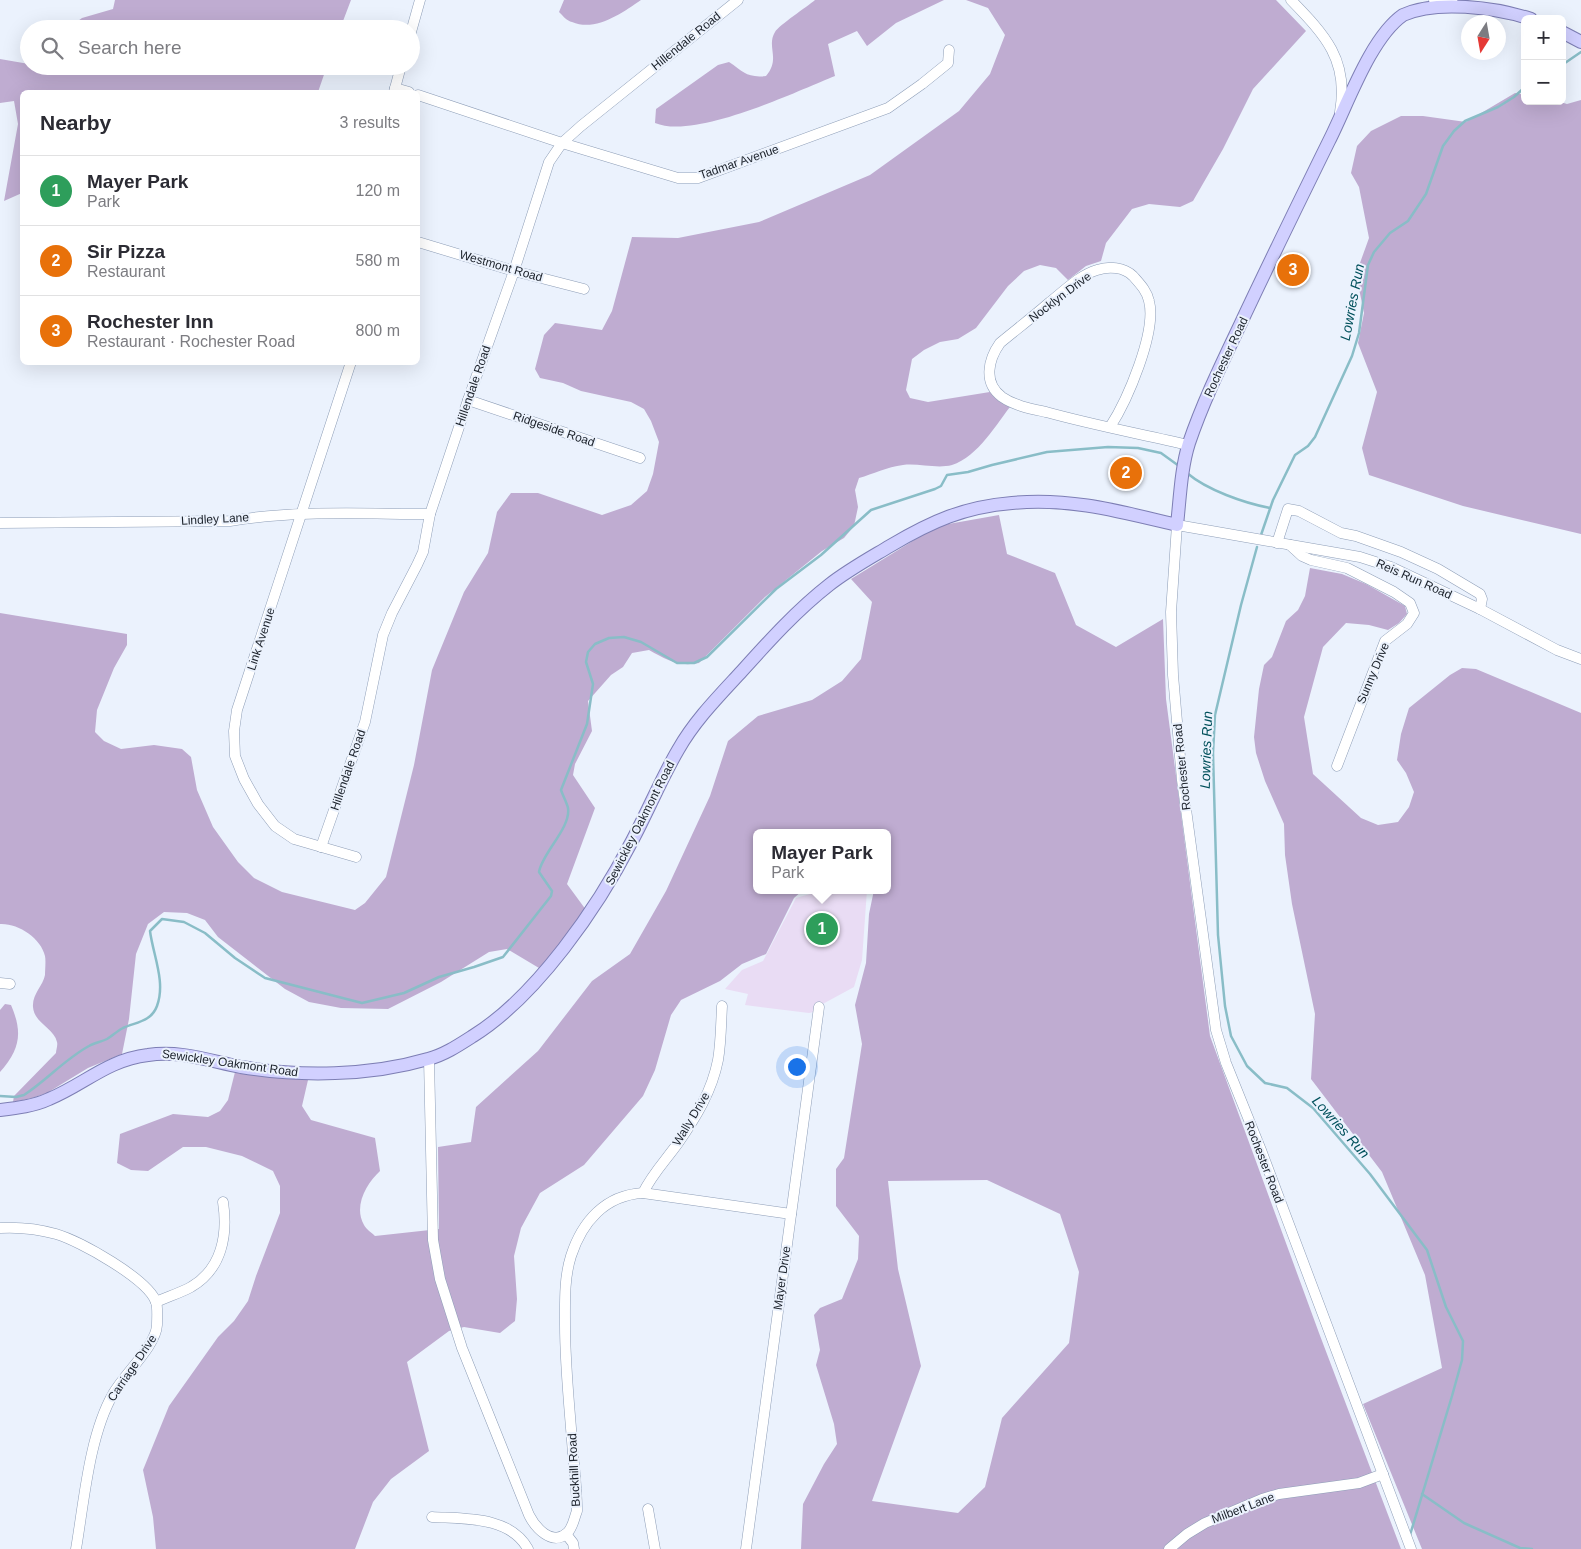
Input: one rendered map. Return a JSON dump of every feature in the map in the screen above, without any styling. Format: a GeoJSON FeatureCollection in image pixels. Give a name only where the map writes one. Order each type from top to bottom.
{"type":"FeatureCollection","features":[{"type":"Feature","properties":{"kind":"main road"},"geometry":{"type":"LineString","coordinates":[[1337,126],[1378,41],[1402,16],[1418,7],[1436,4],[1458,4],[1500,10],[1521,16]]}},
{"type":"Feature","properties":{"kind":"main road"},"geometry":{"type":"LineString","coordinates":[[1566,34],[1581,42]]}},
{"type":"Feature","properties":{"kind":"main road","name":"Rochester Road"},"geometry":{"type":"LineString","coordinates":[[1177,524],[1188,445],[1201,410],[1279,241],[1337,126]]}},
{"type":"Feature","properties":{"kind":"main road","name":"Sewickley Oakmont Road"},"geometry":{"type":"LineString","coordinates":[[0,1110],[30,1106],[47,1100],[112,1065],[130,1058],[151,1054],[180,1054],[252,1068],[309,1073],[356,1071],[429,1059],[459,1045],[491,1024],[520,998],[580,926],[618,868],[668,768],[693,726],[789,621],[816,596],[846,573],[912,532],[935,521],[958,512],[999,504],[1050,501],[1076,503],[1099,506],[1177,524]]}},
{"type":"Feature","properties":{"kind":"street"},"geometry":{"type":"LineString","coordinates":[[414,20],[420,0]]}},
{"type":"Feature","properties":{"kind":"street","name":"Hillendale Road"},"geometry":{"type":"LineString","coordinates":[[322,847],[365,722],[383,635],[423,552],[430,514],[514,271],[549,162],[562,143],[580,126],[738,0]]}},
{"type":"Feature","properties":{"kind":"street","name":"Rochester Road"},"geometry":{"type":"LineString","coordinates":[[1291,0],[1323,34],[1337,62],[1342,92],[1337,126]]}},
{"type":"Feature","properties":{"kind":"street"},"geometry":{"type":"LineString","coordinates":[[1434,0],[1458,4]]}},
{"type":"Feature","properties":{"kind":"street","name":"Tadmar Avenue"},"geometry":{"type":"LineString","coordinates":[[420,96],[562,143],[678,178],[698,178],[888,108],[948,63],[949,50]]}},
{"type":"Feature","properties":{"kind":"street"},"geometry":{"type":"LineString","coordinates":[[395,90],[399,75]]}},
{"type":"Feature","properties":{"kind":"street","name":"Westmont Road"},"geometry":{"type":"LineString","coordinates":[[420,243],[514,271],[584,289]]}},
{"type":"Feature","properties":{"kind":"street","name":"Nocklyn Drive"},"geometry":{"type":"LineString","coordinates":[[1110,427],[1126,397],[1148,338],[1151,309],[1146,292],[1129,272],[1119,268],[1107,267],[1086,274],[1000,343],[993,352],[989,369],[991,384],[1003,397],[1013,402],[1055,415],[1188,445]]}},
{"type":"Feature","properties":{"kind":"street","name":"Link Avenue"},"geometry":{"type":"LineString","coordinates":[[350,365],[238,710],[234,731],[235,756],[244,778],[258,804],[276,826],[294,839],[356,857]]}},
{"type":"Feature","properties":{"kind":"street","name":"Ridgeside Road"},"geometry":{"type":"LineString","coordinates":[[468,400],[640,458]]}},
{"type":"Feature","properties":{"kind":"street"},"geometry":{"type":"LineString","coordinates":[[1276,543],[1288,509],[1299,511],[1341,533],[1401,552],[1459,580],[1480,594],[1482,599],[1480,609]]}},
{"type":"Feature","properties":{"kind":"street","name":"Lindley Lane"},"geometry":{"type":"LineString","coordinates":[[0,523],[230,521],[262,516],[302,514],[430,514]]}},
{"type":"Feature","properties":{"kind":"street","name":"Rochester Road"},"geometry":{"type":"LineString","coordinates":[[1177,524],[1171,612],[1172,675],[1182,780],[1216,1030],[1226,1063],[1261,1150],[1411,1549]]}},
{"type":"Feature","properties":{"kind":"street","name":"Reis Run Road"},"geometry":{"type":"LineString","coordinates":[[1177,524],[1276,543],[1332,551],[1360,557],[1391,567],[1480,609],[1557,650],[1581,659]]}},
{"type":"Feature","properties":{"kind":"street","name":"Sunny Drive"},"geometry":{"type":"LineString","coordinates":[[1290,545],[1302,556],[1347,568],[1387,588],[1410,603],[1414,613],[1407,624],[1385,641],[1336,766]]}},
{"type":"Feature","properties":{"kind":"street","name":"Wally Drive"},"geometry":{"type":"LineString","coordinates":[[642,1192],[650,1178],[686,1132],[703,1104],[718,1059],[722,1006]]}},
{"type":"Feature","properties":{"kind":"street","name":"Mayer Drive"},"geometry":{"type":"LineString","coordinates":[[746,1549],[819,1007]]}},
{"type":"Feature","properties":{"kind":"street"},"geometry":{"type":"LineString","coordinates":[[429,1059],[433,1240],[437,1267],[444,1293],[470,1368],[533,1523],[546,1536],[566,1534],[574,1543],[574,1549]]}},
{"type":"Feature","properties":{"kind":"street","name":"Buckhill Road"},"geometry":{"type":"LineString","coordinates":[[566,1534],[574,1520],[577,1502],[565,1333],[566,1288],[571,1257],[582,1231],[594,1214],[610,1201],[630,1193],[642,1192],[791,1214]]}},
{"type":"Feature","properties":{"kind":"street"},"geometry":{"type":"LineString","coordinates":[[0,1228],[18,1228],[47,1232],[68,1239],[107,1259],[128,1273],[147,1289],[156,1302],[193,1286],[202,1280],[216,1263],[223,1244],[225,1222],[223,1202]]}},
{"type":"Feature","properties":{"kind":"street","name":"Carriage Drive"},"geometry":{"type":"LineString","coordinates":[[76,1549],[94,1442],[102,1417],[122,1380],[154,1337],[157,1324],[156,1302]]}},
{"type":"Feature","properties":{"kind":"street","name":"Milbert Lane"},"geometry":{"type":"LineString","coordinates":[[1169,1549],[1187,1534],[1205,1523],[1262,1499],[1279,1494],[1359,1483],[1383,1474]]}},
{"type":"Feature","properties":{"kind":"street"},"geometry":{"type":"LineString","coordinates":[[648,1508],[655,1549]]}},
{"type":"Feature","properties":{"kind":"street"},"geometry":{"type":"LineString","coordinates":[[432,1517],[479,1520],[500,1525],[519,1537],[528,1549]]}},
{"type":"Feature","properties":{"kind":"shaded area"},"geometry":{"type":"Polygon","coordinates":[[[115,0],[351,0],[343,20],[79,20],[113,9],[115,0]]]}},
{"type":"Feature","properties":{"kind":"shaded area"},"geometry":{"type":"Polygon","coordinates":[[[564,0],[641,0],[608,20],[590,25],[568,21],[559,12],[564,0]]]}},
{"type":"Feature","properties":{"kind":"shaded area"},"geometry":{"type":"Polygon","coordinates":[[[815,0],[944,0],[896,23],[867,46],[857,31],[828,44],[835,76],[745,112],[719,120],[673,127],[655,123],[656,109],[718,65],[729,62],[750,75],[766,76],[772,64],[772,43],[775,32],[815,0]]]}},
{"type":"Feature","properties":{"kind":"shaded area"},"geometry":{"type":"Polygon","coordinates":[[[966,0],[1276,0],[1306,31],[1253,89],[1223,149],[1193,201],[1180,207],[1149,204],[1132,209],[1106,243],[1101,261],[1086,266],[1068,280],[1056,268],[1040,265],[1024,271],[1008,286],[976,328],[958,339],[940,342],[912,359],[906,390],[910,398],[928,402],[996,391],[1013,403],[979,447],[961,461],[952,465],[903,465],[859,478],[855,490],[858,507],[854,526],[844,538],[822,551],[765,597],[699,663],[685,664],[667,660],[649,650],[632,653],[623,667],[611,675],[588,701],[592,731],[575,764],[573,775],[595,808],[567,884],[589,914],[544,971],[507,949],[489,952],[441,982],[388,1009],[341,1008],[309,1002],[285,989],[218,937],[205,920],[187,913],[164,912],[148,924],[136,954],[129,1019],[122,1054],[88,1068],[47,1093],[13,1102],[14,1096],[56,1053],[57,1043],[52,1033],[34,1013],[33,1007],[34,998],[45,975],[43,949],[28,933],[14,926],[0,924],[0,613],[127,634],[127,645],[114,668],[97,710],[95,732],[104,741],[121,749],[154,745],[182,749],[191,757],[197,790],[213,827],[238,862],[254,878],[282,892],[355,910],[365,903],[386,877],[414,765],[432,670],[464,592],[488,553],[497,512],[511,493],[538,493],[602,515],[631,505],[647,491],[653,474],[659,442],[644,409],[631,402],[581,391],[563,383],[540,378],[535,369],[544,335],[555,323],[602,330],[612,311],[632,237],[678,238],[759,222],[870,175],[959,111],[990,74],[1005,35],[988,8],[966,0]]]}},
{"type":"Feature","properties":{"kind":"shaded area"},"geometry":{"type":"Polygon","coordinates":[[[0,59],[20,62],[20,75],[324,75],[319,90],[20,90],[20,194],[4,201],[18,124],[14,101],[0,103],[0,59]]]}},
{"type":"Feature","properties":{"kind":"shaded area"},"geometry":{"type":"Polygon","coordinates":[[[1515,93],[1521,94],[1521,105],[1566,105],[1581,100],[1581,534],[1463,506],[1369,475],[1362,448],[1377,392],[1358,343],[1364,313],[1356,274],[1369,238],[1359,187],[1351,173],[1357,146],[1371,131],[1401,116],[1423,116],[1466,122],[1515,93]]]}},
{"type":"Feature","properties":{"kind":"shaded area"},"geometry":{"type":"Polygon","coordinates":[[[999,515],[1007,554],[1055,573],[1076,625],[1116,647],[1163,619],[1166,699],[1210,1036],[1401,1549],[801,1549],[803,1504],[837,1444],[834,1424],[816,1365],[820,1350],[814,1315],[820,1308],[842,1299],[858,1259],[859,1236],[836,1206],[836,1169],[844,1158],[862,1044],[855,1005],[866,963],[869,914],[873,894],[891,894],[891,829],[753,829],[753,894],[798,894],[794,898],[766,954],[742,964],[720,981],[681,1000],[671,1015],[655,1070],[643,1096],[584,1165],[540,1193],[521,1228],[514,1256],[517,1299],[515,1321],[500,1333],[464,1327],[449,1331],[407,1362],[429,1451],[391,1479],[373,1502],[355,1549],[156,1549],[153,1517],[143,1470],[169,1406],[218,1337],[234,1321],[248,1301],[280,1213],[280,1186],[273,1171],[242,1156],[206,1147],[183,1147],[148,1171],[131,1170],[117,1163],[120,1134],[173,1114],[208,1117],[220,1111],[228,1100],[235,1072],[308,1080],[302,1106],[311,1120],[375,1138],[380,1171],[366,1188],[361,1203],[361,1218],[366,1228],[375,1236],[439,1229],[438,1147],[471,1142],[476,1107],[538,1051],[592,981],[630,954],[666,891],[710,796],[728,741],[758,716],[812,700],[842,681],[861,659],[872,602],[851,579],[937,526],[999,515]],[[987,1180],[888,1181],[898,1269],[921,1366],[872,1501],[958,1513],[985,1487],[1002,1418],[1069,1343],[1079,1272],[1060,1214],[987,1180]]]}},
{"type":"Feature","properties":{"kind":"shaded area"},"geometry":{"type":"Polygon","coordinates":[[[1310,568],[1342,574],[1366,584],[1405,606],[1407,614],[1399,623],[1388,630],[1369,625],[1346,623],[1323,647],[1304,717],[1313,774],[1361,818],[1378,825],[1398,822],[1409,807],[1414,792],[1406,773],[1397,760],[1401,734],[1409,708],[1450,675],[1462,668],[1476,669],[1581,713],[1581,1549],[1422,1549],[1363,1404],[1442,1368],[1425,1275],[1382,1172],[1311,1079],[1315,1014],[1292,904],[1285,855],[1284,824],[1265,781],[1256,753],[1254,737],[1259,689],[1264,665],[1272,657],[1286,621],[1298,610],[1305,596],[1310,568]]]}},
{"type":"Feature","properties":{"kind":"shaded area"},"geometry":{"type":"Polygon","coordinates":[[[810,894],[867,894],[862,960],[854,987],[819,1006],[818,1011],[809,1013],[745,1005],[748,994],[725,989],[742,970],[763,961],[796,898],[810,894]]]}},
{"type":"Feature","properties":{"kind":"shaded area"},"geometry":{"type":"Polygon","coordinates":[[[5,1004],[11,1005],[15,1015],[18,1040],[12,1056],[0,1072],[0,1010],[5,1004]]]}},
{"type":"Feature","properties":{"kind":"waterway","name":"Lowries Run"},"geometry":{"type":"LineString","coordinates":[[1566,62],[1581,52]]}},
{"type":"Feature","properties":{"kind":"waterway","name":"Lowries Run"},"geometry":{"type":"LineString","coordinates":[[1261,535],[1273,500],[1295,455],[1308,446],[1315,437],[1352,356],[1359,333],[1368,265],[1374,252],[1390,233],[1408,221],[1426,194],[1443,146],[1454,131],[1465,121],[1498,107],[1521,91]]}},
{"type":"Feature","properties":{"kind":"waterway"},"geometry":{"type":"LineString","coordinates":[[0,1096],[16,1097],[24,1095],[80,1051],[107,1039],[123,1028],[143,1021],[151,1015],[157,1006],[160,978],[150,931],[162,919],[184,922],[205,933],[235,958],[265,978],[362,1003],[404,993],[439,977],[503,957],[551,896],[552,891],[539,872],[545,857],[561,832],[568,816],[568,808],[561,790],[587,724],[593,684],[586,662],[588,652],[595,644],[609,638],[624,637],[641,642],[677,663],[694,663],[707,657],[776,589],[821,555],[871,510],[935,489],[941,486],[947,475],[968,472],[1047,452],[1108,447],[1138,448],[1161,453],[1179,466]]}},
{"type":"Feature","properties":{"kind":"waterway"},"geometry":{"type":"LineString","coordinates":[[1187,473],[1205,485],[1226,495],[1270,508]]}},
{"type":"Feature","properties":{"kind":"waterway","name":"Lowries Run"},"geometry":{"type":"LineString","coordinates":[[1257,547],[1215,715],[1213,753],[1218,935],[1225,1006],[1231,1036],[1247,1066],[1265,1083],[1287,1088],[1313,1108],[1370,1174],[1427,1250],[1446,1307],[1463,1341],[1462,1360],[1410,1535]]}},
{"type":"Feature","properties":{"kind":"waterway"},"geometry":{"type":"LineString","coordinates":[[1422,1494],[1464,1523],[1520,1548],[1532,1549]]}},
{"type":"Feature","properties":{"kind":"place","name":"Rochester Inn"},"geometry":{"type":"Point","coordinates":[1293,270]}},
{"type":"Feature","properties":{"kind":"place","name":"Sir Pizza"},"geometry":{"type":"Point","coordinates":[1126,473]}},
{"type":"Feature","properties":{"kind":"place","name":"Mayer Park"},"geometry":{"type":"Point","coordinates":[822,929]}}]}
